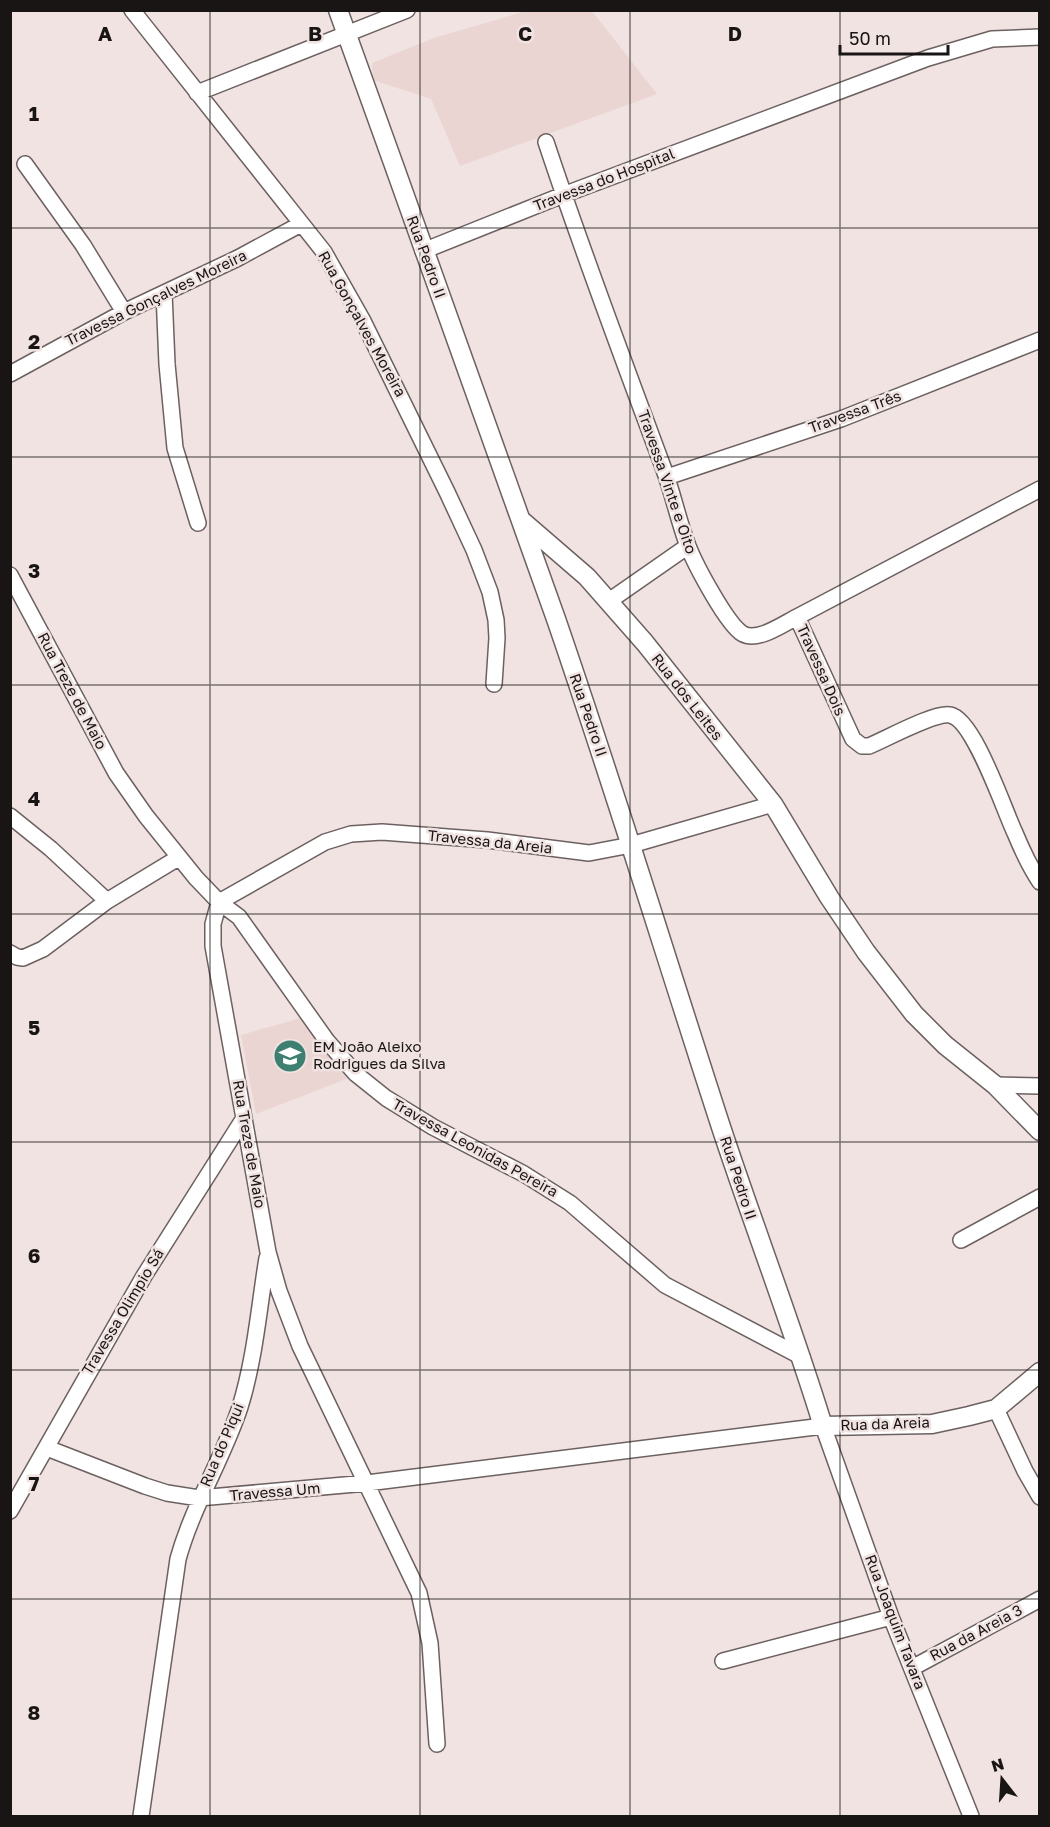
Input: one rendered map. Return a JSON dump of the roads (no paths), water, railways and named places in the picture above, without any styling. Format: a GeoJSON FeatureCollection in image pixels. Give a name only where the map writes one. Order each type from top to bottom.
{"type":"FeatureCollection","features":[{"type":"Feature","properties":{"kind":"street","name":"Rua Gonçalves Moreira"},"geometry":{"type":"LineString","coordinates":[[132,10],[324,252],[363,321],[474,550],[490,592],[496,620],[498,654],[494,684]]}},
{"type":"Feature","properties":{"kind":"street","name":"Rua Pedro II"},"geometry":{"type":"LineString","coordinates":[[338,10],[555,616],[747,1208],[802,1357],[823,1426]]}},
{"type":"Feature","properties":{"kind":"street"},"geometry":{"type":"LineString","coordinates":[[197,93],[407,10]]}},
{"type":"Feature","properties":{"kind":"street","name":"Travessa do Hospital"},"geometry":{"type":"LineString","coordinates":[[423,251],[563,195],[928,58],[992,39],[1040,37]]}},
{"type":"Feature","properties":{"kind":"street","name":"Travessa Vinte e Oito"},"geometry":{"type":"LineString","coordinates":[[546,142],[563,195],[667,477],[688,546],[734,628],[741,633],[758,636],[1040,489]]}},
{"type":"Feature","properties":{"kind":"street"},"geometry":{"type":"LineString","coordinates":[[25,164],[83,244],[124,312]]}},
{"type":"Feature","properties":{"kind":"street","name":"Travessa Gonçalves Moreira"},"geometry":{"type":"LineString","coordinates":[[10,374],[124,312],[238,258],[301,224]]}},
{"type":"Feature","properties":{"kind":"street"},"geometry":{"type":"LineString","coordinates":[[164,293],[167,364],[175,448],[198,523]]}},
{"type":"Feature","properties":{"kind":"street","name":"Travessa Três"},"geometry":{"type":"LineString","coordinates":[[667,477],[841,418],[1039,342]]}},
{"type":"Feature","properties":{"kind":"street","name":"Rua dos Leites"},"geometry":{"type":"LineString","coordinates":[[519,519],[587,577],[609,601],[773,804],[828,897],[866,952],[914,1014],[945,1045],[995,1085],[1040,1131]]}},
{"type":"Feature","properties":{"kind":"street"},"geometry":{"type":"LineString","coordinates":[[609,601],[688,546]]}},
{"type":"Feature","properties":{"kind":"street","name":"Rua Treze de Maio"},"geometry":{"type":"LineString","coordinates":[[10,575],[116,773],[178,858],[219,902],[213,924],[213,946],[268,1252],[279,1291],[300,1346],[419,1593],[430,1643],[437,1744]]}},
{"type":"Feature","properties":{"kind":"street","name":"Travessa Dois"},"geometry":{"type":"LineString","coordinates":[[797,617],[853,739],[862,746],[878,742],[936,716],[950,715],[959,720],[979,748],[1015,834],[1040,882]]}},
{"type":"Feature","properties":{"kind":"street","name":"Travessa da Areia"},"geometry":{"type":"LineString","coordinates":[[219,902],[325,842],[351,834],[382,832],[452,837],[589,853],[631,845],[773,804]]}},
{"type":"Feature","properties":{"kind":"street"},"geometry":{"type":"LineString","coordinates":[[10,816],[51,849],[107,901]]}},
{"type":"Feature","properties":{"kind":"street"},"geometry":{"type":"LineString","coordinates":[[10,953],[23,958],[43,949],[107,901],[178,858]]}},
{"type":"Feature","properties":{"kind":"street","name":"Travessa Leonidas Pereira"},"geometry":{"type":"LineString","coordinates":[[219,902],[239,917],[327,1041],[356,1074],[386,1098],[433,1127],[524,1174],[570,1203],[664,1285],[802,1357]]}},
{"type":"Feature","properties":{"kind":"street"},"geometry":{"type":"LineString","coordinates":[[995,1085],[1040,1086]]}},
{"type":"Feature","properties":{"kind":"street","name":"Travessa Olimpio Sá"},"geometry":{"type":"LineString","coordinates":[[10,1511],[48,1448],[80,1386],[144,1276],[244,1118]]}},
{"type":"Feature","properties":{"kind":"street"},"geometry":{"type":"LineString","coordinates":[[961,1240],[1040,1197]]}},
{"type":"Feature","properties":{"kind":"street","name":"Rua do Piqui"},"geometry":{"type":"LineString","coordinates":[[141,1816],[178,1559],[186,1530],[231,1431],[240,1405],[249,1371],[268,1252]]}},
{"type":"Feature","properties":{"kind":"street","name":"Rua da Areia"},"geometry":{"type":"LineString","coordinates":[[823,1426],[932,1424],[996,1409],[1040,1372]]}},
{"type":"Feature","properties":{"kind":"street"},"geometry":{"type":"LineString","coordinates":[[996,1409],[1025,1472],[1040,1497]]}},
{"type":"Feature","properties":{"kind":"street","name":"Travessa Um"},"geometry":{"type":"LineString","coordinates":[[48,1448],[145,1486],[167,1493],[199,1498],[367,1483],[823,1426]]}},
{"type":"Feature","properties":{"kind":"street","name":"Rua Joaquim Tavara"},"geometry":{"type":"LineString","coordinates":[[823,1426],[891,1617],[971,1816]]}},
{"type":"Feature","properties":{"kind":"street","name":"Rua da Areia 3"},"geometry":{"type":"LineString","coordinates":[[912,1668],[1040,1599]]}},
{"type":"Feature","properties":{"kind":"street"},"geometry":{"type":"LineString","coordinates":[[723,1661],[891,1617]]}},
{"type":"Feature","properties":{"kind":"place","name":"EM João Aleixo Rodrigues da Silva"},"geometry":{"type":"Point","coordinates":[290,1056]}}]}
